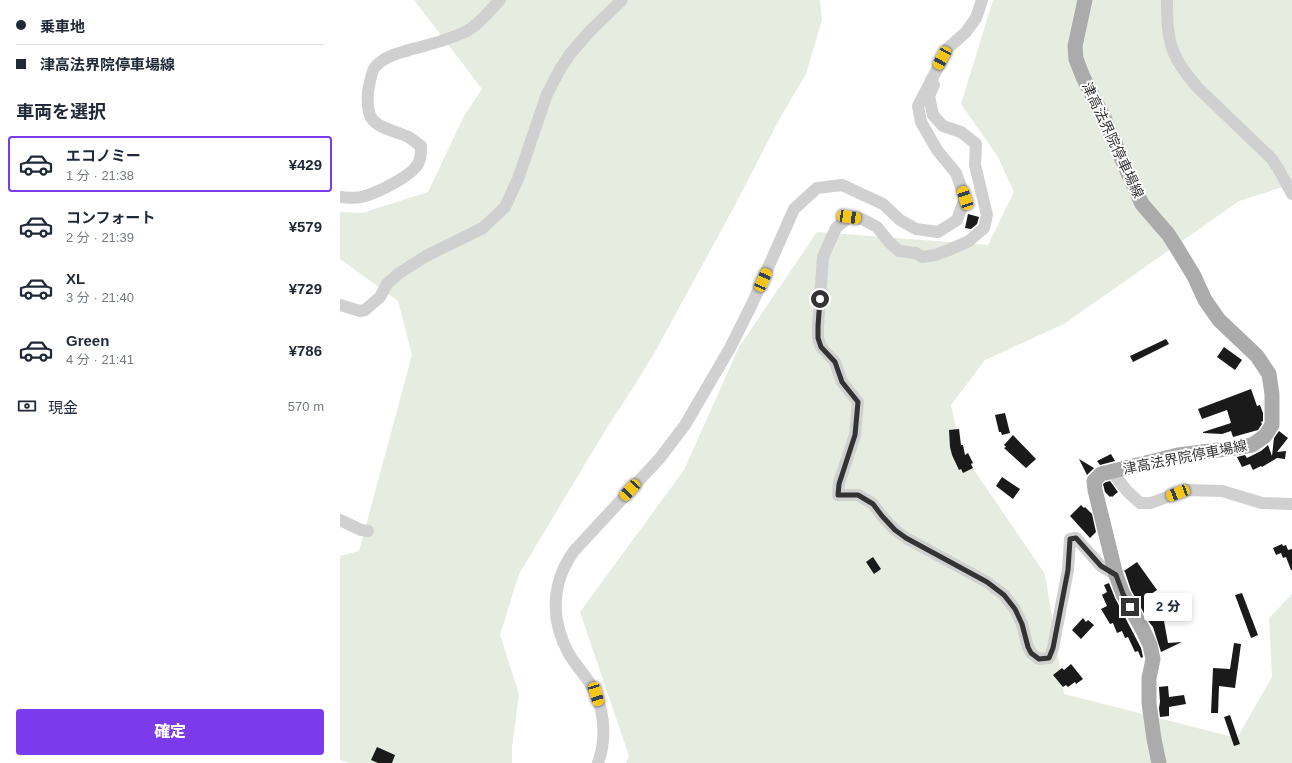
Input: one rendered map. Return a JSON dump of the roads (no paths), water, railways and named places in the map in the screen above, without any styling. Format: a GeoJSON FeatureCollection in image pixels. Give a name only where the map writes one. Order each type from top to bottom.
{"type":"FeatureCollection","features":[{"type":"Feature","properties":{"kind":"main road","name":"津高法界院停車場線"},"geometry":{"type":"LineString","coordinates":[[1085,0],[1075,46],[1076,59],[1142,204],[1168,234],[1194,276],[1205,300],[1219,320],[1257,356],[1269,374],[1272,394],[1272,425],[1265,436],[1252,444],[1178,455],[1101,474],[1094,481],[1116,575],[1123,594],[1150,645],[1153,659],[1149,678],[1149,703],[1159,763]]}},
{"type":"Feature","properties":{"kind":"street"},"geometry":{"type":"LineString","coordinates":[[340,197],[364,197],[382,189],[407,175],[418,164],[421,156],[422,146],[408,136],[382,127],[372,120],[369,115],[367,102],[375,67],[387,57],[451,38],[467,31],[500,0]]}},
{"type":"Feature","properties":{"kind":"street"},"geometry":{"type":"LineString","coordinates":[[340,305],[360,311],[365,310],[380,296],[388,284],[398,274],[426,256],[483,228],[505,207],[518,179],[547,94],[559,71],[580,42],[622,0]]}},
{"type":"Feature","properties":{"kind":"street"},"geometry":{"type":"LineString","coordinates":[[598,763],[603,739],[603,717],[596,694],[570,655],[560,635],[555,613],[555,594],[569,559],[574,551],[660,458],[685,425],[730,348],[752,304],[794,209],[817,188],[842,184],[883,204],[900,220],[916,229],[938,232],[957,220],[965,198],[956,173],[937,150],[921,122],[918,106],[948,48],[966,32],[976,18],[982,0]]}},
{"type":"Feature","properties":{"kind":"street"},"geometry":{"type":"LineString","coordinates":[[1167,0],[1168,25],[1174,53],[1188,76],[1197,87],[1272,159],[1280,170],[1292,194]]}},
{"type":"Feature","properties":{"kind":"street"},"geometry":{"type":"LineString","coordinates":[[931,80],[934,85],[930,96],[933,115],[943,126],[961,132],[976,144],[975,165],[987,215],[984,228],[969,241],[950,250],[935,255],[922,257],[916,253],[900,251],[889,242],[877,227],[862,219],[849,217],[836,228],[823,258],[818,338],[821,347],[835,362],[842,382],[858,402],[855,435],[839,484],[838,495],[858,495],[873,504],[895,530],[906,538],[987,582],[1004,595],[1015,609],[1022,624],[1031,653],[1039,659],[1049,658],[1053,648],[1068,570],[1070,539],[1076,538],[1101,566],[1116,575]]}},
{"type":"Feature","properties":{"kind":"street"},"geometry":{"type":"LineString","coordinates":[[1112,472],[1127,491],[1140,503],[1152,503],[1186,490],[1222,491],[1262,503],[1292,504]]}},
{"type":"Feature","properties":{"kind":"street"},"geometry":{"type":"LineString","coordinates":[[340,520],[361,530],[368,531]]}}]}
